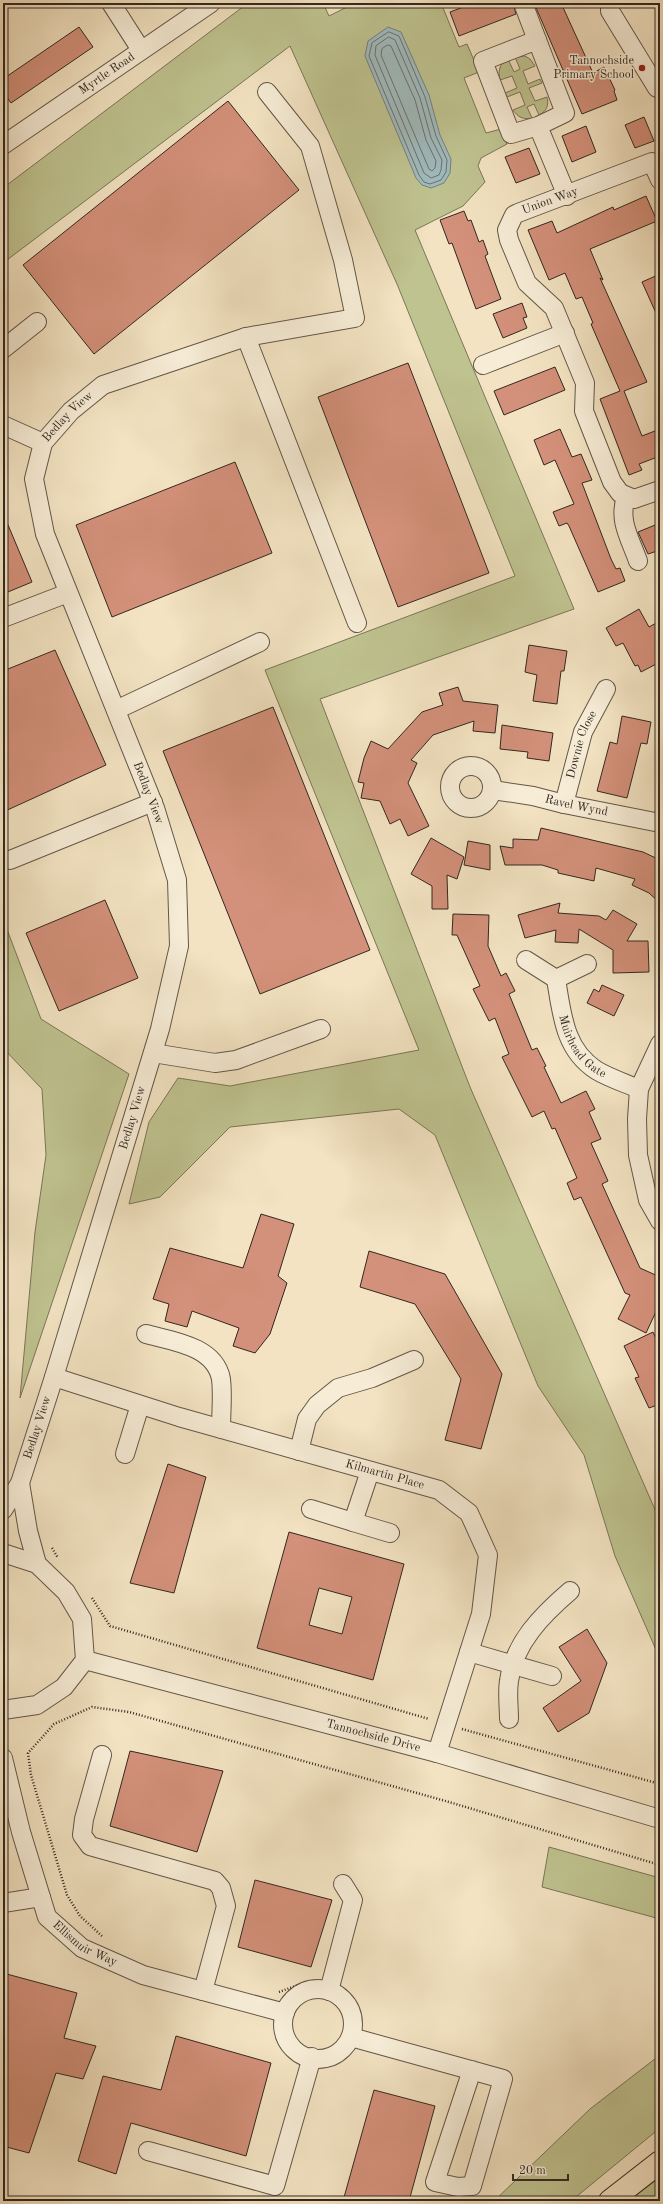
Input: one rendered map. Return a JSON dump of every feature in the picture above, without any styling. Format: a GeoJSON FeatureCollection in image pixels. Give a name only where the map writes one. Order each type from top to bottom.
{"type":"FeatureCollection","features":[{"type":"Feature","properties":{"kind":"main road"},"geometry":{"type":"LineString","coordinates":[[610,2201],[660,2162]]}},
{"type":"Feature","properties":{"kind":"street"},"geometry":{"type":"LineString","coordinates":[[110,3],[141,50]]}},
{"type":"Feature","properties":{"kind":"street","name":"Myrtle Road"},"geometry":{"type":"LineString","coordinates":[[3,145],[211,3]]}},
{"type":"Feature","properties":{"kind":"street"},"geometry":{"type":"LineString","coordinates":[[523,3],[565,113],[538,126],[511,134],[484,61],[537,40]]}},
{"type":"Feature","properties":{"kind":"street"},"geometry":{"type":"LineString","coordinates":[[610,3],[610,10],[657,88]]}},
{"type":"Feature","properties":{"kind":"street","name":"Bedlay View"},"geometry":{"type":"LineString","coordinates":[[3,1510],[20,1483],[54,1377],[153,1053],[179,946],[177,880],[153,802],[44,534],[34,479],[43,443],[71,411],[103,385],[246,337],[356,318],[343,260],[310,146],[267,92]]}},
{"type":"Feature","properties":{"kind":"street"},"geometry":{"type":"LineString","coordinates":[[538,126],[566,196]]}},
{"type":"Feature","properties":{"kind":"street","name":"Union Way"},"geometry":{"type":"LineString","coordinates":[[626,497],[620,493],[612,482],[584,411],[586,383],[554,308],[527,283],[509,240],[507,230],[514,215],[518,213],[652,162],[660,180]]}},
{"type":"Feature","properties":{"kind":"street"},"geometry":{"type":"LineString","coordinates":[[3,349],[37,322]]}},
{"type":"Feature","properties":{"kind":"street"},"geometry":{"type":"LineString","coordinates":[[483,365],[565,333]]}},
{"type":"Feature","properties":{"kind":"street"},"geometry":{"type":"LineString","coordinates":[[246,337],[357,623]]}},
{"type":"Feature","properties":{"kind":"street"},"geometry":{"type":"LineString","coordinates":[[3,425],[43,443]]}},
{"type":"Feature","properties":{"kind":"street"},"geometry":{"type":"LineString","coordinates":[[638,561],[623,520],[622,510],[626,497],[634,499],[660,490]]}},
{"type":"Feature","properties":{"kind":"street"},"geometry":{"type":"LineString","coordinates":[[3,618],[68,593]]}},
{"type":"Feature","properties":{"kind":"street"},"geometry":{"type":"LineString","coordinates":[[116,710],[260,642]]}},
{"type":"Feature","properties":{"kind":"street","name":"Downie Close"},"geometry":{"type":"LineString","coordinates":[[564,804],[583,732],[606,688]]}},
{"type":"Feature","properties":{"kind":"street","name":"Ravel Wynd"},"geometry":{"type":"LineString","coordinates":[[493,790],[532,796],[564,804],[660,823]]}},
{"type":"Feature","properties":{"kind":"street"},"geometry":{"type":"LineString","coordinates":[[10,860],[153,802]]}},
{"type":"Feature","properties":{"kind":"street"},"geometry":{"type":"LineString","coordinates":[[526,960],[556,979],[587,964]]}},
{"type":"Feature","properties":{"kind":"street","name":"Muirhead Gate"},"geometry":{"type":"LineString","coordinates":[[556,979],[564,1026],[576,1053],[596,1070],[639,1089]]}},
{"type":"Feature","properties":{"kind":"street"},"geometry":{"type":"LineString","coordinates":[[153,1053],[214,1063],[222,1062],[236,1060],[321,1030]]}},
{"type":"Feature","properties":{"kind":"street"},"geometry":{"type":"LineString","coordinates":[[660,1044],[639,1089],[638,1156],[648,1200],[660,1221]]}},
{"type":"Feature","properties":{"kind":"street"},"geometry":{"type":"LineString","coordinates":[[146,1334],[192,1346],[213,1362],[220,1378],[221,1429]]}},
{"type":"Feature","properties":{"kind":"street"},"geometry":{"type":"LineString","coordinates":[[299,1451],[307,1419],[317,1405],[338,1388],[372,1378],[414,1360]]}},
{"type":"Feature","properties":{"kind":"street","name":"Kilmartin Place"},"geometry":{"type":"LineString","coordinates":[[54,1377],[221,1429],[440,1490],[468,1513],[488,1555],[481,1614],[437,1753]]}},
{"type":"Feature","properties":{"kind":"street"},"geometry":{"type":"LineString","coordinates":[[125,1454],[140,1405]]}},
{"type":"Feature","properties":{"kind":"street"},"geometry":{"type":"LineString","coordinates":[[353,1522],[370,1471]]}},
{"type":"Feature","properties":{"kind":"street","name":"Bedlay View"},"geometry":{"type":"LineString","coordinates":[[20,1483],[28,1531],[37,1564]]}},
{"type":"Feature","properties":{"kind":"street"},"geometry":{"type":"LineString","coordinates":[[311,1509],[390,1533]]}},
{"type":"Feature","properties":{"kind":"street"},"geometry":{"type":"LineString","coordinates":[[3,1553],[37,1564],[66,1592],[82,1619],[84,1660],[64,1687],[37,1705],[3,1710]]}},
{"type":"Feature","properties":{"kind":"street"},"geometry":{"type":"LineString","coordinates":[[509,1719],[508,1683],[512,1665],[531,1628],[546,1612],[570,1591]]}},
{"type":"Feature","properties":{"kind":"street"},"geometry":{"type":"LineString","coordinates":[[469,1652],[552,1676]]}},
{"type":"Feature","properties":{"kind":"street","name":"Tannochside Drive"},"geometry":{"type":"LineString","coordinates":[[84,1660],[437,1753],[660,1819]]}},
{"type":"Feature","properties":{"kind":"street"},"geometry":{"type":"LineString","coordinates":[[102,1755],[84,1819],[82,1835],[90,1846],[215,1881],[221,1888],[226,1906],[203,1991]]}},
{"type":"Feature","properties":{"kind":"street","name":"Ellismuir Way"},"geometry":{"type":"LineString","coordinates":[[3,1758],[21,1832],[47,1917],[82,1948],[143,1975],[285,2014]]}},
{"type":"Feature","properties":{"kind":"street"},"geometry":{"type":"LineString","coordinates":[[329,1991],[353,1900],[343,1884]]}},
{"type":"Feature","properties":{"kind":"street"},"geometry":{"type":"LineString","coordinates":[[3,1903],[41,1897]]}},
{"type":"Feature","properties":{"kind":"street"},"geometry":{"type":"LineString","coordinates":[[317,1989],[329,1991],[338,1995],[346,2003],[352,2014],[353,2024],[350,2037],[340,2051],[330,2057],[312,2057],[300,2053],[291,2045],[285,2034],[283,2023],[290,2003],[305,1991],[317,1989]]}},
{"type":"Feature","properties":{"kind":"street"},"geometry":{"type":"LineString","coordinates":[[350,2037],[472,2070],[503,2079],[472,2186],[458,2187],[435,2182],[472,2070]]}},
{"type":"Feature","properties":{"kind":"street"},"geometry":{"type":"LineString","coordinates":[[148,2151],[275,2186],[312,2057]]}},
{"type":"Feature","properties":{"kind":"path"},"geometry":{"type":"LineString","coordinates":[[28,1531],[46,1537],[63,1564]]}},
{"type":"Feature","properties":{"kind":"path"},"geometry":{"type":"LineString","coordinates":[[90,1596],[110,1626],[446,1724],[660,1784]]}},
{"type":"Feature","properties":{"kind":"path"},"geometry":{"type":"LineString","coordinates":[[104,1938],[80,1916],[67,1895],[31,1775],[28,1753],[54,1724],[92,1707],[129,1712],[199,1731],[449,1802],[660,1865]]}},
{"type":"Feature","properties":{"kind":"path"},"geometry":{"type":"LineString","coordinates":[[274,1991],[281,1992],[302,1984],[305,1991]]}},
{"type":"Feature","properties":{"kind":"green space"},"geometry":{"type":"Polygon","coordinates":[[[248,3],[323,3],[329,16],[355,3],[441,3],[459,47],[467,44],[479,72],[464,78],[486,133],[501,129],[507,144],[481,158],[478,166],[485,182],[463,206],[415,230],[574,609],[320,699],[470,1087],[660,1521],[660,1659],[615,1556],[584,1455],[538,1386],[435,1135],[399,1109],[230,1127],[160,1197],[129,1204],[149,1122],[178,1078],[230,1086],[419,1050],[265,670],[515,576],[397,284],[290,46],[3,263],[3,188],[248,3]]]}},
{"type":"Feature","properties":{"kind":"green space"},"geometry":{"type":"Polygon","coordinates":[[[525,56],[530,59],[535,66],[523,71],[528,84],[540,79],[542,83],[529,88],[535,101],[547,97],[548,100],[546,110],[539,115],[534,104],[527,107],[532,118],[529,119],[521,117],[513,110],[525,105],[520,92],[507,97],[505,93],[517,88],[512,76],[500,80],[499,74],[501,65],[508,59],[514,72],[520,69],[515,57],[525,56]]]}},
{"type":"Feature","properties":{"kind":"green space"},"geometry":{"type":"Polygon","coordinates":[[[3,919],[41,1019],[129,1074],[20,1398],[35,1232],[46,1155],[42,1089],[3,1048],[3,919]]]}},
{"type":"Feature","properties":{"kind":"green space"},"geometry":{"type":"Polygon","coordinates":[[[549,1847],[660,1878],[660,1919],[542,1887],[549,1847]]]}},
{"type":"Feature","properties":{"kind":"green space"},"geometry":{"type":"Polygon","coordinates":[[[660,2055],[660,2128],[571,2201],[494,2201],[590,2109],[660,2055]]]}},
{"type":"Feature","properties":{"kind":"green space"},"geometry":{"type":"Polygon","coordinates":[[[660,2177],[660,2201],[628,2201],[660,2177]]]}},
{"type":"Feature","properties":{"kind":"water"},"geometry":{"type":"Polygon","coordinates":[[[388,27],[401,32],[429,95],[440,135],[451,159],[450,173],[444,183],[431,188],[422,185],[416,178],[365,56],[368,41],[388,27]]]}},
{"type":"Feature","properties":{"kind":"building"},"geometry":{"type":"Polygon","coordinates":[[[474,3],[513,3],[516,14],[459,36],[450,12],[474,3]]]}},
{"type":"Feature","properties":{"kind":"building"},"geometry":{"type":"Polygon","coordinates":[[[534,3],[561,3],[593,73],[604,67],[615,90],[617,100],[582,114],[534,3]]]}},
{"type":"Feature","properties":{"kind":"building"},"geometry":{"type":"Polygon","coordinates":[[[79,27],[93,47],[11,103],[3,92],[3,79],[79,27]]]}},
{"type":"Feature","properties":{"kind":"building"},"geometry":{"type":"Polygon","coordinates":[[[228,101],[299,190],[94,354],[23,265],[228,101]]]}},
{"type":"Feature","properties":{"kind":"building"},"geometry":{"type":"Polygon","coordinates":[[[644,117],[654,141],[635,148],[625,125],[644,117]]]}},
{"type":"Feature","properties":{"kind":"building"},"geometry":{"type":"Polygon","coordinates":[[[586,126],[596,152],[572,162],[562,136],[586,126]]]}},
{"type":"Feature","properties":{"kind":"building"},"geometry":{"type":"Polygon","coordinates":[[[529,148],[540,174],[516,183],[505,157],[529,148]]]}},
{"type":"Feature","properties":{"kind":"building"},"geometry":{"type":"Polygon","coordinates":[[[646,196],[657,221],[590,249],[603,280],[600,278],[647,382],[624,391],[642,436],[660,429],[660,456],[639,464],[642,470],[629,475],[600,399],[620,391],[591,324],[593,323],[582,297],[576,299],[565,273],[549,280],[528,230],[552,221],[557,233],[613,207],[614,210],[646,196]]]}},
{"type":"Feature","properties":{"kind":"building"},"geometry":{"type":"Polygon","coordinates":[[[464,211],[468,221],[471,220],[479,242],[483,240],[488,254],[485,256],[501,299],[476,309],[452,243],[449,244],[440,220],[464,211]]]}},
{"type":"Feature","properties":{"kind":"building"},"geometry":{"type":"Polygon","coordinates":[[[660,274],[660,322],[642,282],[660,274]]]}},
{"type":"Feature","properties":{"kind":"building"},"geometry":{"type":"Polygon","coordinates":[[[522,303],[527,317],[523,318],[527,328],[503,338],[493,314],[522,303]]]}},
{"type":"Feature","properties":{"kind":"building"},"geometry":{"type":"Polygon","coordinates":[[[408,363],[489,573],[398,607],[318,397],[408,363]]]}},
{"type":"Feature","properties":{"kind":"building"},"geometry":{"type":"Polygon","coordinates":[[[555,367],[565,390],[504,415],[494,391],[555,367]]]}},
{"type":"Feature","properties":{"kind":"building"},"geometry":{"type":"Polygon","coordinates":[[[560,429],[572,457],[581,454],[592,480],[582,483],[611,559],[616,569],[620,568],[625,581],[598,592],[569,526],[567,523],[559,526],[553,512],[574,504],[555,460],[544,465],[534,440],[560,429]]]}},
{"type":"Feature","properties":{"kind":"building"},"geometry":{"type":"Polygon","coordinates":[[[235,462],[272,553],[112,617],[76,525],[235,462]]]}},
{"type":"Feature","properties":{"kind":"building"},"geometry":{"type":"Polygon","coordinates":[[[3,513],[32,582],[3,594],[3,513]]]}},
{"type":"Feature","properties":{"kind":"building"},"geometry":{"type":"Polygon","coordinates":[[[660,523],[660,550],[648,554],[638,532],[660,523]]]}},
{"type":"Feature","properties":{"kind":"building"},"geometry":{"type":"Polygon","coordinates":[[[639,609],[649,627],[660,621],[660,662],[641,672],[638,665],[635,666],[623,643],[616,646],[606,628],[639,609]]]}},
{"type":"Feature","properties":{"kind":"building"},"geometry":{"type":"Polygon","coordinates":[[[529,645],[567,651],[564,671],[561,671],[557,704],[533,701],[537,675],[525,672],[529,645]]]}},
{"type":"Feature","properties":{"kind":"building"},"geometry":{"type":"Polygon","coordinates":[[[55,650],[106,765],[3,812],[3,671],[55,650]]]}},
{"type":"Feature","properties":{"kind":"building"},"geometry":{"type":"Polygon","coordinates":[[[458,687],[463,701],[498,705],[495,733],[473,731],[474,721],[433,735],[411,760],[417,763],[408,783],[429,826],[408,836],[400,819],[390,824],[380,801],[361,798],[364,783],[358,782],[364,758],[371,741],[388,749],[422,712],[443,705],[439,693],[458,687]]]}},
{"type":"Feature","properties":{"kind":"building"},"geometry":{"type":"Polygon","coordinates":[[[273,707],[370,950],[260,994],[163,751],[273,707]]]}},
{"type":"Feature","properties":{"kind":"building"},"geometry":{"type":"Polygon","coordinates":[[[622,716],[651,722],[647,744],[641,743],[627,798],[597,791],[610,742],[617,744],[622,716]]]}},
{"type":"Feature","properties":{"kind":"building"},"geometry":{"type":"Polygon","coordinates":[[[502,725],[553,733],[549,761],[527,758],[528,752],[500,749],[502,725]]]}},
{"type":"Feature","properties":{"kind":"building"},"geometry":{"type":"Polygon","coordinates":[[[541,828],[643,852],[660,860],[660,903],[649,893],[632,885],[635,879],[596,868],[594,881],[558,873],[558,870],[542,865],[505,865],[500,846],[513,848],[513,839],[538,840],[541,828]]]}},
{"type":"Feature","properties":{"kind":"building"},"geometry":{"type":"Polygon","coordinates":[[[431,838],[464,857],[457,879],[447,875],[448,909],[432,909],[432,886],[411,874],[431,838]]]}},
{"type":"Feature","properties":{"kind":"building"},"geometry":{"type":"Polygon","coordinates":[[[468,841],[490,845],[490,870],[464,865],[468,841]]]}},
{"type":"Feature","properties":{"kind":"building"},"geometry":{"type":"Polygon","coordinates":[[[105,900],[138,978],[59,1011],[26,933],[105,900]]]}},
{"type":"Feature","properties":{"kind":"building"},"geometry":{"type":"Polygon","coordinates":[[[560,903],[558,913],[599,916],[606,920],[613,910],[637,924],[627,941],[648,941],[649,972],[613,973],[613,950],[579,929],[578,943],[555,942],[556,930],[525,938],[518,915],[560,903]]]}},
{"type":"Feature","properties":{"kind":"building"},"geometry":{"type":"Polygon","coordinates":[[[453,914],[489,915],[488,946],[501,976],[506,973],[515,991],[509,994],[532,1050],[537,1048],[561,1103],[586,1091],[595,1109],[589,1112],[601,1139],[591,1143],[608,1181],[602,1184],[640,1268],[660,1277],[660,1303],[646,1333],[618,1319],[630,1295],[625,1293],[581,1197],[574,1200],[567,1183],[577,1178],[555,1128],[552,1129],[544,1111],[532,1117],[502,1057],[509,1054],[495,1018],[489,1021],[473,989],[480,986],[457,935],[452,935],[453,914]]]}},
{"type":"Feature","properties":{"kind":"building"},"geometry":{"type":"Polygon","coordinates":[[[602,985],[624,995],[614,1016],[587,1003],[594,989],[599,992],[602,985]]]}},
{"type":"Feature","properties":{"kind":"building"},"geometry":{"type":"Polygon","coordinates":[[[261,1214],[294,1224],[278,1276],[287,1283],[270,1334],[255,1353],[233,1346],[239,1328],[192,1311],[187,1327],[165,1321],[169,1304],[153,1299],[170,1248],[243,1268],[261,1214]]]}},
{"type":"Feature","properties":{"kind":"building"},"geometry":{"type":"Polygon","coordinates":[[[369,1251],[445,1274],[502,1374],[481,1449],[445,1440],[461,1379],[415,1304],[360,1287],[369,1251]]]}},
{"type":"Feature","properties":{"kind":"building"},"geometry":{"type":"Polygon","coordinates":[[[653,1332],[660,1348],[660,1404],[649,1408],[635,1378],[639,1377],[624,1346],[653,1332]]]}},
{"type":"Feature","properties":{"kind":"building"},"geometry":{"type":"Polygon","coordinates":[[[168,1464],[206,1477],[174,1593],[130,1583],[168,1464]]]}},
{"type":"Feature","properties":{"kind":"building"},"geometry":{"type":"Polygon","coordinates":[[[289,1532],[404,1564],[373,1680],[257,1648],[289,1532]],[[319,1588],[309,1625],[342,1634],[352,1597],[319,1588]]]}},
{"type":"Feature","properties":{"kind":"building"},"geometry":{"type":"Polygon","coordinates":[[[587,1629],[607,1663],[589,1713],[558,1732],[543,1708],[581,1681],[559,1647],[587,1629]]]}},
{"type":"Feature","properties":{"kind":"building"},"geometry":{"type":"Polygon","coordinates":[[[130,1751],[223,1771],[197,1852],[110,1826],[130,1751]]]}},
{"type":"Feature","properties":{"kind":"building"},"geometry":{"type":"Polygon","coordinates":[[[255,1880],[332,1900],[311,1967],[238,1947],[255,1880]]]}},
{"type":"Feature","properties":{"kind":"building"},"geometry":{"type":"Polygon","coordinates":[[[3,1973],[77,1993],[64,2038],[96,2046],[83,2079],[56,2073],[29,2153],[3,2146],[3,1973]]]}},
{"type":"Feature","properties":{"kind":"building"},"geometry":{"type":"Polygon","coordinates":[[[176,2036],[271,2063],[246,2156],[131,2123],[116,2174],[78,2161],[103,2076],[161,2090],[176,2036]]]}},
{"type":"Feature","properties":{"kind":"building"},"geometry":{"type":"Polygon","coordinates":[[[374,2090],[435,2106],[409,2201],[343,2201],[374,2090]]]}},
{"type":"Feature","properties":{"kind":"place","name":"Tannochside Primary School"},"geometry":{"type":"Point","coordinates":[642,68]}}]}
